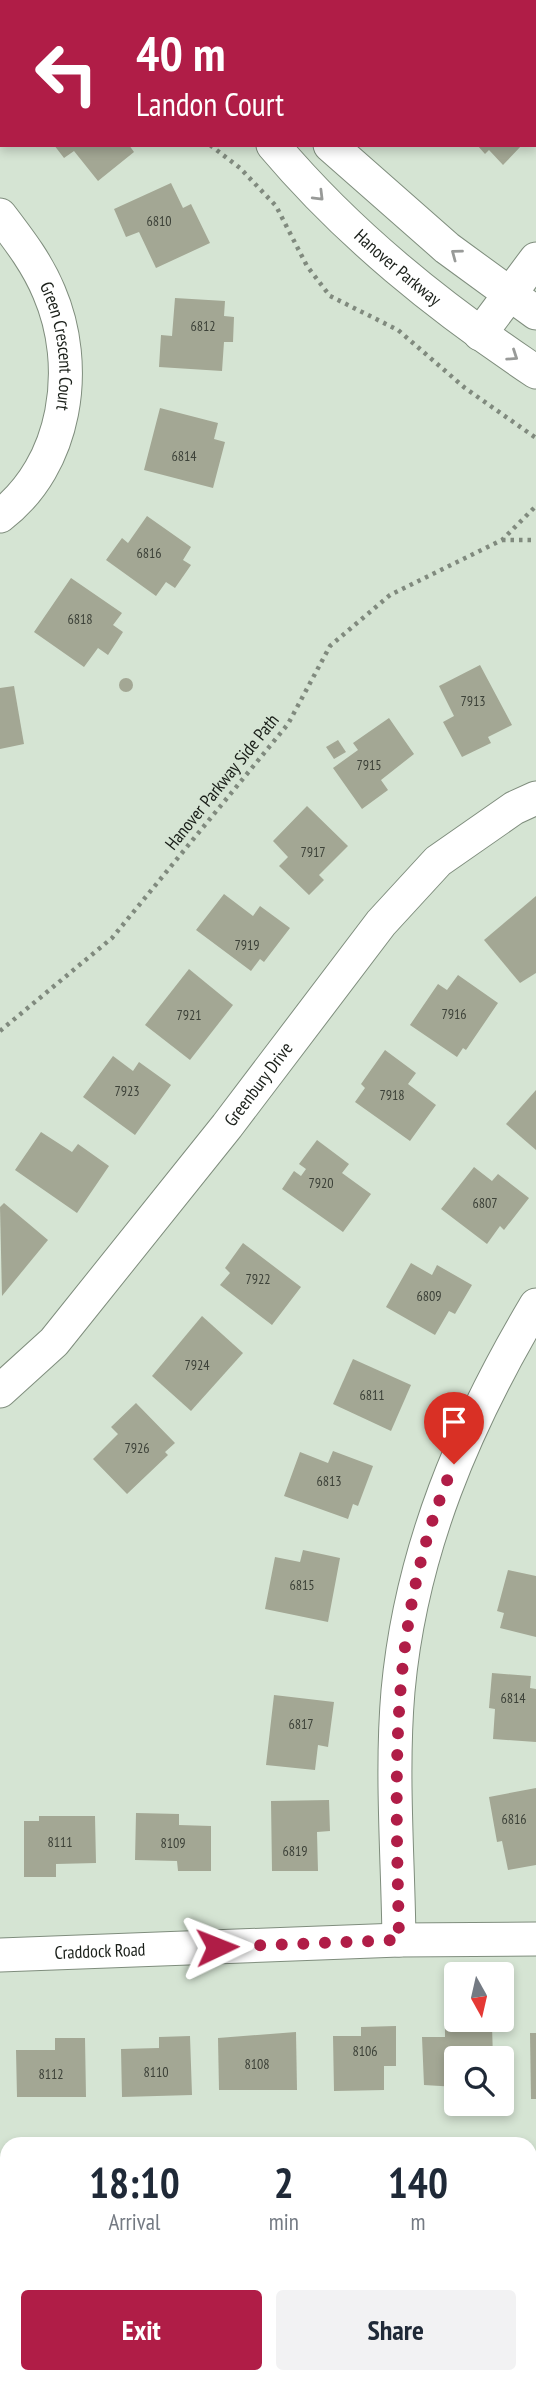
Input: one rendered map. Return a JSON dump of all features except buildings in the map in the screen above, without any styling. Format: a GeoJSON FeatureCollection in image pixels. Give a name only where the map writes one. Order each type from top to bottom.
{"type":"FeatureCollection","features":[{"type":"Feature","properties":{"kind":"street","name":"Hanover Parkway"},"geometry":{"type":"LineString","coordinates":[[276,147],[303,180],[378,254],[480,334],[536,372]]}},
{"type":"Feature","properties":{"kind":"street"},"geometry":{"type":"LineString","coordinates":[[332,147],[447,248],[523,304]]}},
{"type":"Feature","properties":{"kind":"street","name":"Green Crescent Court"},"geometry":{"type":"LineString","coordinates":[[0,215],[35,263],[50,293],[61,327],[65,381],[59,424],[50,452],[30,486],[0,516]]}},
{"type":"Feature","properties":{"kind":"street"},"geometry":{"type":"LineString","coordinates":[[480,334],[523,304],[536,259]]}},
{"type":"Feature","properties":{"kind":"street","name":"Greenbury Drive"},"geometry":{"type":"LineString","coordinates":[[0,1391],[54,1342],[397,906],[438,861],[514,808],[536,798]]}},
{"type":"Feature","properties":{"kind":"street"},"geometry":{"type":"LineString","coordinates":[[399,1940],[395,1752],[398,1690],[408,1623],[443,1489],[475,1415],[536,1305]]}},
{"type":"Feature","properties":{"kind":"street","name":"Craddock Road"},"geometry":{"type":"LineString","coordinates":[[0,1955],[399,1940],[536,1939]]}},
{"type":"Feature","properties":{"kind":"path"},"geometry":{"type":"LineString","coordinates":[[213,147],[240,168],[276,206],[307,266],[330,296],[398,330],[465,388],[536,438]]}},
{"type":"Feature","properties":{"kind":"path","name":"Hanover Parkway Side Path"},"geometry":{"type":"LineString","coordinates":[[0,1031],[112,938],[288,724],[330,646],[390,595],[502,540],[536,506]]}},
{"type":"Feature","properties":{"kind":"path","name":"Hanover Parkway Side Path"},"geometry":{"type":"LineString","coordinates":[[502,540],[536,540]]}},
{"type":"Feature","properties":{"kind":"route"},"geometry":{"type":"LineString","coordinates":[[217,1947],[399,1940],[395,1752],[398,1690],[408,1623],[419,1575],[443,1489],[454,1464]]}}]}
